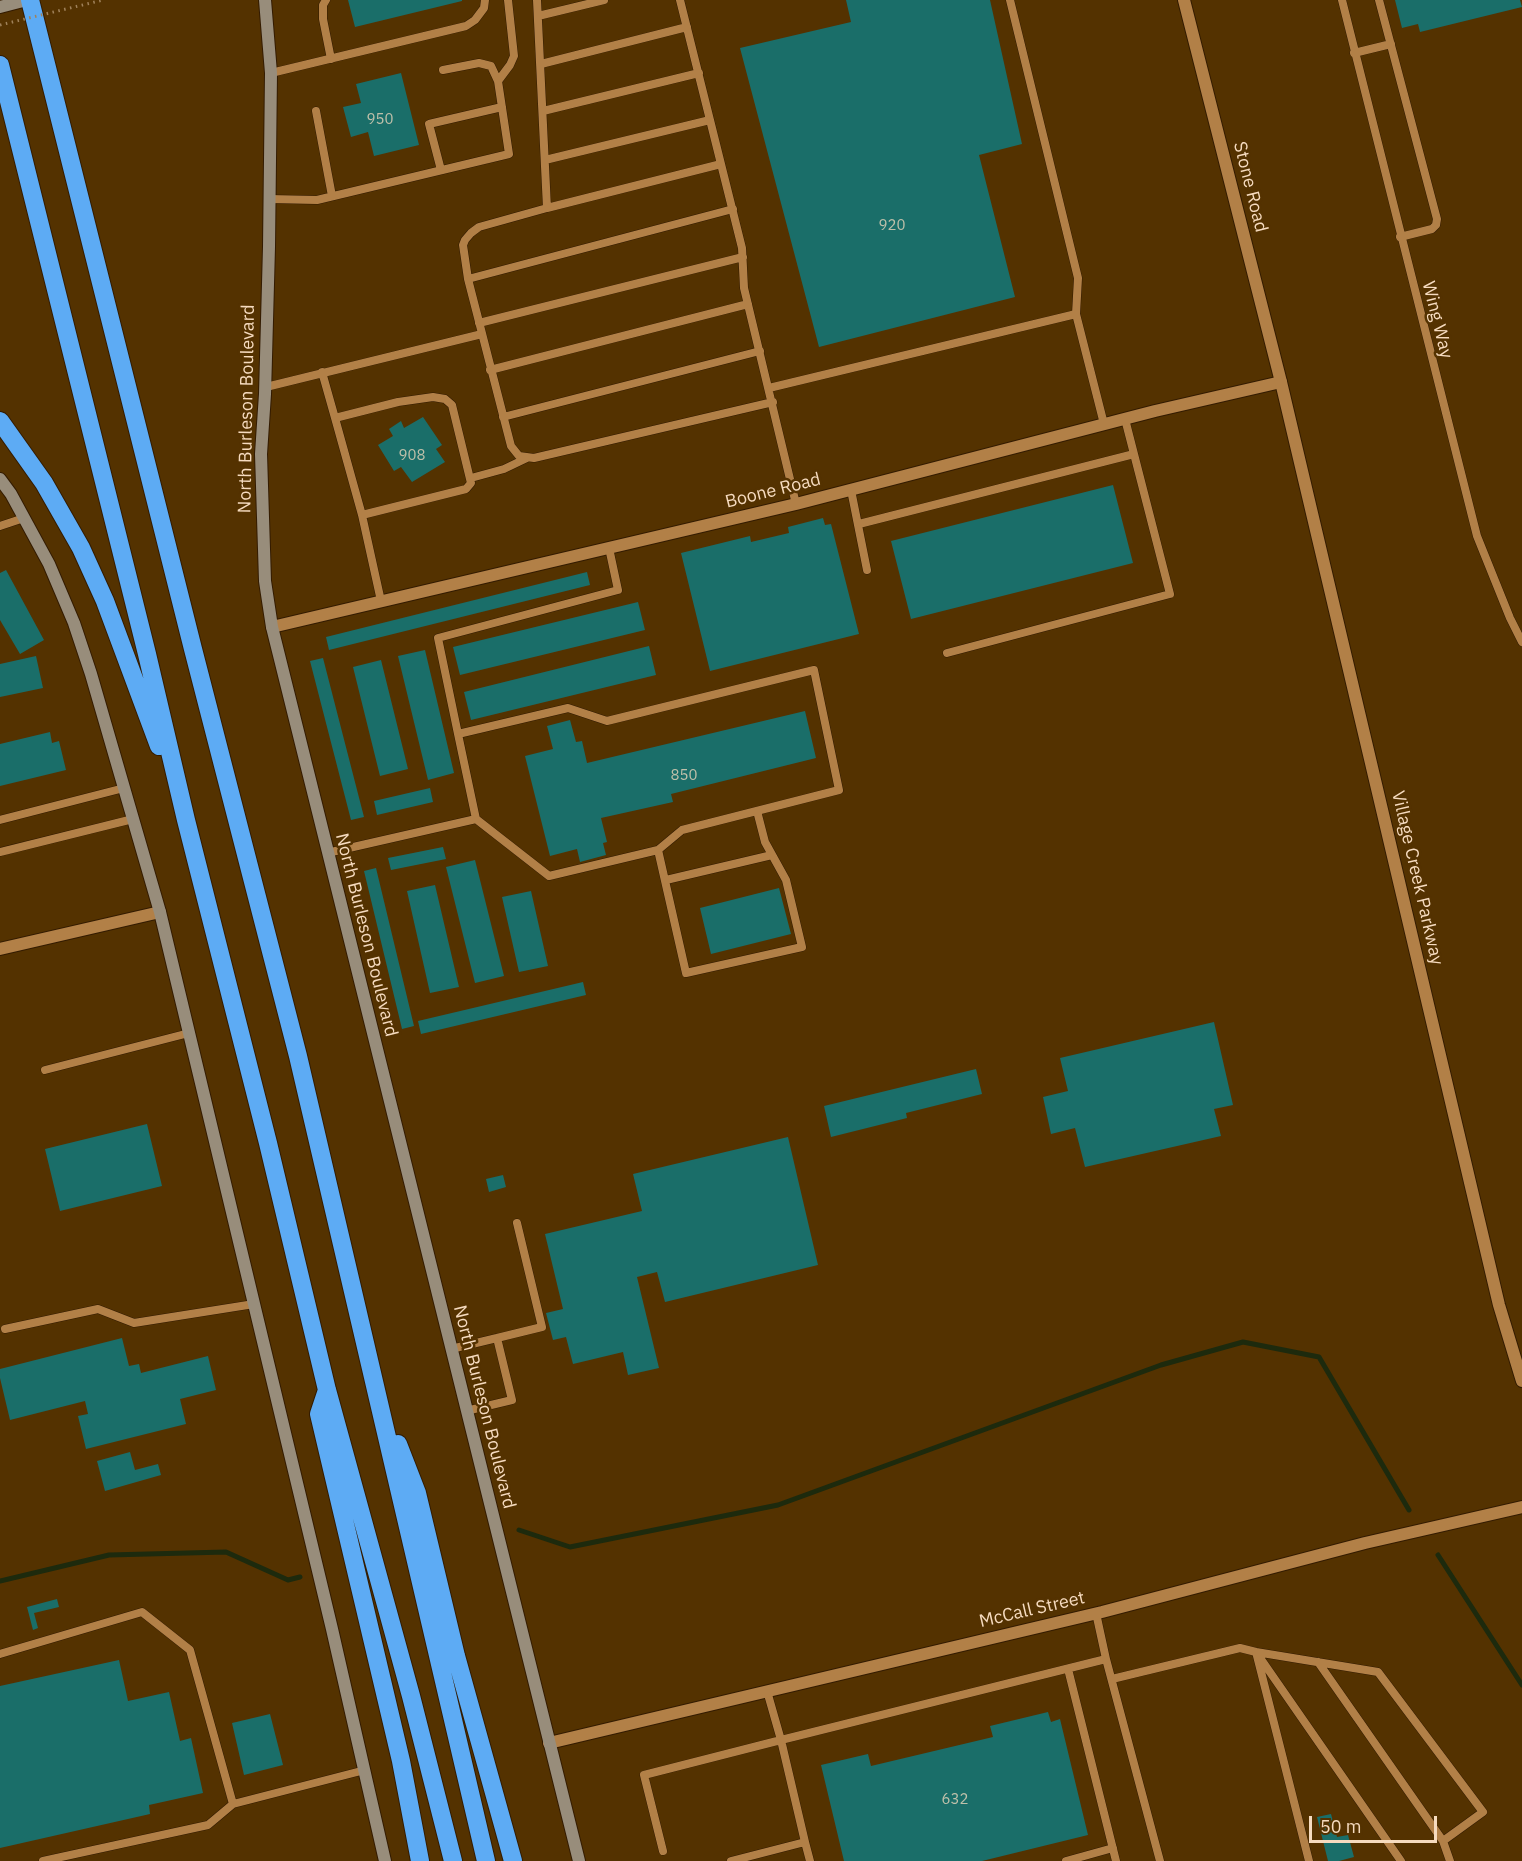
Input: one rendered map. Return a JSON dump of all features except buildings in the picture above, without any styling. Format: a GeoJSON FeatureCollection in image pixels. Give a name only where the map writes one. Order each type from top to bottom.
{"type":"FeatureCollection","features":[{"type":"Feature","properties":{"kind":"highway"},"geometry":{"type":"LineString","coordinates":[[28,0],[298,1056],[486,1861]]}},
{"type":"Feature","properties":{"kind":"highway"},"geometry":{"type":"LineString","coordinates":[[0,65],[265,1131],[327,1390],[411,1696],[453,1861]]}},
{"type":"Feature","properties":{"kind":"highway"},"geometry":{"type":"LineString","coordinates":[[0,421],[44,483],[81,548],[105,601],[186,820]]}},
{"type":"Feature","properties":{"kind":"highway"},"geometry":{"type":"LineString","coordinates":[[373,1377],[417,1493],[456,1656],[513,1861]]}},
{"type":"Feature","properties":{"kind":"highway"},"geometry":{"type":"LineString","coordinates":[[327,1390],[319,1414],[401,1761],[420,1861]]}},
{"type":"Feature","properties":{"kind":"main road"},"geometry":{"type":"LineString","coordinates":[[0,7],[28,0]]}},
{"type":"Feature","properties":{"kind":"main road","name":"North Burleson Boulevard"},"geometry":{"type":"LineString","coordinates":[[265,0],[271,73],[266,387],[261,454],[265,581],[272,627],[579,1861]]}},
{"type":"Feature","properties":{"kind":"main road"},"geometry":{"type":"LineString","coordinates":[[0,479],[12,494],[50,564],[74,622],[160,912],[386,1861]]}},
{"type":"Feature","properties":{"kind":"street","name":"Stone Road"},"geometry":{"type":"LineString","coordinates":[[1184,0],[1281,382]]}},
{"type":"Feature","properties":{"kind":"street","name":"Boone Road"},"geometry":{"type":"LineString","coordinates":[[272,627],[796,504],[1104,424],[1281,382]]}},
{"type":"Feature","properties":{"kind":"street","name":"Village Creek Parkway"},"geometry":{"type":"LineString","coordinates":[[1281,382],[1497,1293],[1522,1381]]}},
{"type":"Feature","properties":{"kind":"street"},"geometry":{"type":"LineString","coordinates":[[0,949],[160,912]]}},
{"type":"Feature","properties":{"kind":"street","name":"McCall Street"},"geometry":{"type":"LineString","coordinates":[[549,1743],[1095,1613],[1365,1543],[1522,1507]]}},
{"type":"Feature","properties":{"kind":"lane"},"geometry":{"type":"LineString","coordinates":[[326,0],[323,5],[323,19],[331,59]]}},
{"type":"Feature","properties":{"kind":"lane"},"geometry":{"type":"LineString","coordinates":[[271,73],[466,26],[476,20],[484,8],[485,0]]}},
{"type":"Feature","properties":{"kind":"lane"},"geometry":{"type":"LineString","coordinates":[[498,81],[514,56],[508,0]]}},
{"type":"Feature","properties":{"kind":"lane"},"geometry":{"type":"LineString","coordinates":[[537,0],[547,208]]}},
{"type":"Feature","properties":{"kind":"lane"},"geometry":{"type":"LineString","coordinates":[[538,16],[604,0]]}},
{"type":"Feature","properties":{"kind":"lane"},"geometry":{"type":"LineString","coordinates":[[680,0],[742,248],[744,288],[796,504]]}},
{"type":"Feature","properties":{"kind":"lane"},"geometry":{"type":"LineString","coordinates":[[1010,0],[1078,278],[1076,314],[1104,424]]}},
{"type":"Feature","properties":{"kind":"lane","name":"Wing Way"},"geometry":{"type":"LineString","coordinates":[[1342,0],[1477,536],[1522,642]]}},
{"type":"Feature","properties":{"kind":"lane"},"geometry":{"type":"LineString","coordinates":[[1380,0],[1437,219],[1432,229],[1400,237]]}},
{"type":"Feature","properties":{"kind":"lane"},"geometry":{"type":"LineString","coordinates":[[540,64],[687,27]]}},
{"type":"Feature","properties":{"kind":"lane"},"geometry":{"type":"LineString","coordinates":[[1354,53],[1391,44]]}},
{"type":"Feature","properties":{"kind":"lane"},"geometry":{"type":"LineString","coordinates":[[269,199],[317,200],[509,154],[498,81],[490,66],[478,63],[443,70]]}},
{"type":"Feature","properties":{"kind":"lane"},"geometry":{"type":"LineString","coordinates":[[543,111],[699,73]]}},
{"type":"Feature","properties":{"kind":"lane"},"geometry":{"type":"LineString","coordinates":[[441,170],[429,124],[502,106]]}},
{"type":"Feature","properties":{"kind":"lane"},"geometry":{"type":"LineString","coordinates":[[316,111],[332,196]]}},
{"type":"Feature","properties":{"kind":"lane"},"geometry":{"type":"LineString","coordinates":[[545,160],[710,120]]}},
{"type":"Feature","properties":{"kind":"lane"},"geometry":{"type":"LineString","coordinates":[[722,164],[479,227],[471,232],[463,245],[468,279],[511,446],[519,456],[534,458],[773,402]]}},
{"type":"Feature","properties":{"kind":"lane"},"geometry":{"type":"LineString","coordinates":[[468,279],[733,209]]}},
{"type":"Feature","properties":{"kind":"lane"},"geometry":{"type":"LineString","coordinates":[[479,324],[743,256]]}},
{"type":"Feature","properties":{"kind":"lane"},"geometry":{"type":"LineString","coordinates":[[490,369],[748,304]]}},
{"type":"Feature","properties":{"kind":"lane"},"geometry":{"type":"LineString","coordinates":[[769,388],[1076,314]]}},
{"type":"Feature","properties":{"kind":"lane"},"geometry":{"type":"LineString","coordinates":[[266,387],[482,334]]}},
{"type":"Feature","properties":{"kind":"lane"},"geometry":{"type":"LineString","coordinates":[[503,417],[760,351]]}},
{"type":"Feature","properties":{"kind":"lane"},"geometry":{"type":"LineString","coordinates":[[322,372],[362,515],[381,601]]}},
{"type":"Feature","properties":{"kind":"lane"},"geometry":{"type":"LineString","coordinates":[[335,418],[398,402],[433,397],[445,399],[452,405],[471,483],[466,489],[362,515]]}},
{"type":"Feature","properties":{"kind":"lane"},"geometry":{"type":"LineString","coordinates":[[947,653],[1170,594],[1125,419]]}},
{"type":"Feature","properties":{"kind":"lane"},"geometry":{"type":"LineString","coordinates":[[859,524],[1134,454]]}},
{"type":"Feature","properties":{"kind":"lane"},"geometry":{"type":"LineString","coordinates":[[471,478],[504,469],[526,458]]}},
{"type":"Feature","properties":{"kind":"lane"},"geometry":{"type":"LineString","coordinates":[[851,490],[867,570]]}},
{"type":"Feature","properties":{"kind":"lane"},"geometry":{"type":"LineString","coordinates":[[0,526],[24,518]]}},
{"type":"Feature","properties":{"kind":"lane"},"geometry":{"type":"LineString","coordinates":[[458,734],[568,708],[606,721],[814,670],[839,790],[682,830],[658,850],[549,876],[476,819],[458,734],[438,638],[618,590],[609,548]]}},
{"type":"Feature","properties":{"kind":"lane"},"geometry":{"type":"LineString","coordinates":[[0,820],[124,788]]}},
{"type":"Feature","properties":{"kind":"lane"},"geometry":{"type":"LineString","coordinates":[[658,850],[686,973],[802,947],[786,880],[765,842],[757,811]]}},
{"type":"Feature","properties":{"kind":"lane"},"geometry":{"type":"LineString","coordinates":[[0,852],[133,819]]}},
{"type":"Feature","properties":{"kind":"lane"},"geometry":{"type":"LineString","coordinates":[[327,853],[476,819]]}},
{"type":"Feature","properties":{"kind":"lane"},"geometry":{"type":"LineString","coordinates":[[666,880],[772,855]]}},
{"type":"Feature","properties":{"kind":"lane"},"geometry":{"type":"LineString","coordinates":[[45,1070],[189,1033]]}},
{"type":"Feature","properties":{"kind":"lane"},"geometry":{"type":"LineString","coordinates":[[450,1348],[542,1328],[517,1222]]}},
{"type":"Feature","properties":{"kind":"lane"},"geometry":{"type":"LineString","coordinates":[[5,1329],[98,1309],[134,1323],[254,1304]]}},
{"type":"Feature","properties":{"kind":"lane"},"geometry":{"type":"LineString","coordinates":[[466,1411],[512,1400],[497,1338]]}},
{"type":"Feature","properties":{"kind":"lane"},"geometry":{"type":"LineString","coordinates":[[0,1654],[142,1612],[190,1650],[233,1804]]}},
{"type":"Feature","properties":{"kind":"lane"},"geometry":{"type":"LineString","coordinates":[[1095,1613],[1160,1861]]}},
{"type":"Feature","properties":{"kind":"lane"},"geometry":{"type":"LineString","coordinates":[[1112,1679],[1240,1648],[1378,1672],[1483,1812],[1443,1841]]}},
{"type":"Feature","properties":{"kind":"lane"},"geometry":{"type":"LineString","coordinates":[[1256,1652],[1309,1861]]}},
{"type":"Feature","properties":{"kind":"lane"},"geometry":{"type":"LineString","coordinates":[[1256,1652],[1401,1861]]}},
{"type":"Feature","properties":{"kind":"lane"},"geometry":{"type":"LineString","coordinates":[[663,1851],[644,1775],[1106,1659]]}},
{"type":"Feature","properties":{"kind":"lane"},"geometry":{"type":"LineString","coordinates":[[1318,1662],[1443,1841],[1450,1861]]}},
{"type":"Feature","properties":{"kind":"lane"},"geometry":{"type":"LineString","coordinates":[[1068,1669],[1116,1861]]}},
{"type":"Feature","properties":{"kind":"lane"},"geometry":{"type":"LineString","coordinates":[[767,1691],[810,1861]]}},
{"type":"Feature","properties":{"kind":"lane"},"geometry":{"type":"LineString","coordinates":[[43,1861],[208,1825],[233,1804],[365,1770]]}},
{"type":"Feature","properties":{"kind":"lane"},"geometry":{"type":"LineString","coordinates":[[731,1861],[805,1842]]}},
{"type":"Feature","properties":{"kind":"lane"},"geometry":{"type":"LineString","coordinates":[[1066,1861],[1113,1848]]}},
{"type":"Feature","properties":{"kind":"path"},"geometry":{"type":"LineString","coordinates":[[0,25],[103,0]]}},
{"type":"Feature","properties":{"kind":"waterway"},"geometry":{"type":"LineString","coordinates":[[519,1530],[570,1547],[778,1505],[1161,1365],[1243,1342],[1319,1357],[1409,1510]]}},
{"type":"Feature","properties":{"kind":"waterway"},"geometry":{"type":"LineString","coordinates":[[0,1581],[109,1555],[226,1552],[288,1580],[300,1577]]}},
{"type":"Feature","properties":{"kind":"waterway"},"geometry":{"type":"LineString","coordinates":[[1438,1555],[1522,1685]]}}]}
